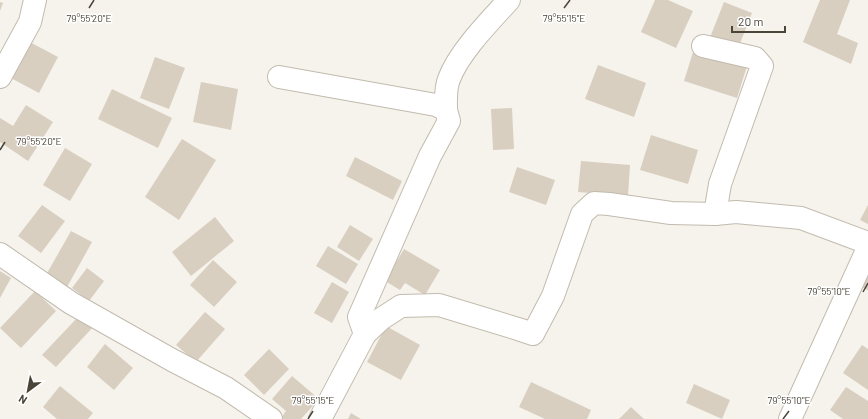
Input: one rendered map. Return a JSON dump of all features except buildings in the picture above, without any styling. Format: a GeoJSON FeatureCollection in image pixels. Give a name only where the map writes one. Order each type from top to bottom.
{"type":"FeatureCollection","features":[{"type":"Feature","properties":{"kind":"street"},"geometry":{"type":"LineString","coordinates":[[0,77],[30,22],[35,0]]}},
{"type":"Feature","properties":{"kind":"street"},"geometry":{"type":"LineString","coordinates":[[365,334],[359,317],[430,156],[449,121],[446,110],[446,91],[449,79],[468,46],[510,0]]}},
{"type":"Feature","properties":{"kind":"street"},"geometry":{"type":"LineString","coordinates":[[703,46],[755,58],[762,66],[720,184],[715,214]]}},
{"type":"Feature","properties":{"kind":"street"},"geometry":{"type":"LineString","coordinates":[[279,77],[436,105],[446,110]]}},
{"type":"Feature","properties":{"kind":"street"},"geometry":{"type":"LineString","coordinates":[[320,419],[365,334],[381,319],[401,306],[439,305],[533,334],[553,296],[582,214],[594,203],[610,204],[671,214],[715,214],[736,212],[801,218],[868,242]]}},
{"type":"Feature","properties":{"kind":"street"},"geometry":{"type":"LineString","coordinates":[[790,419],[868,248]]}},
{"type":"Feature","properties":{"kind":"street"},"geometry":{"type":"LineString","coordinates":[[0,254],[71,303],[172,360],[226,388],[271,419]]}}]}
